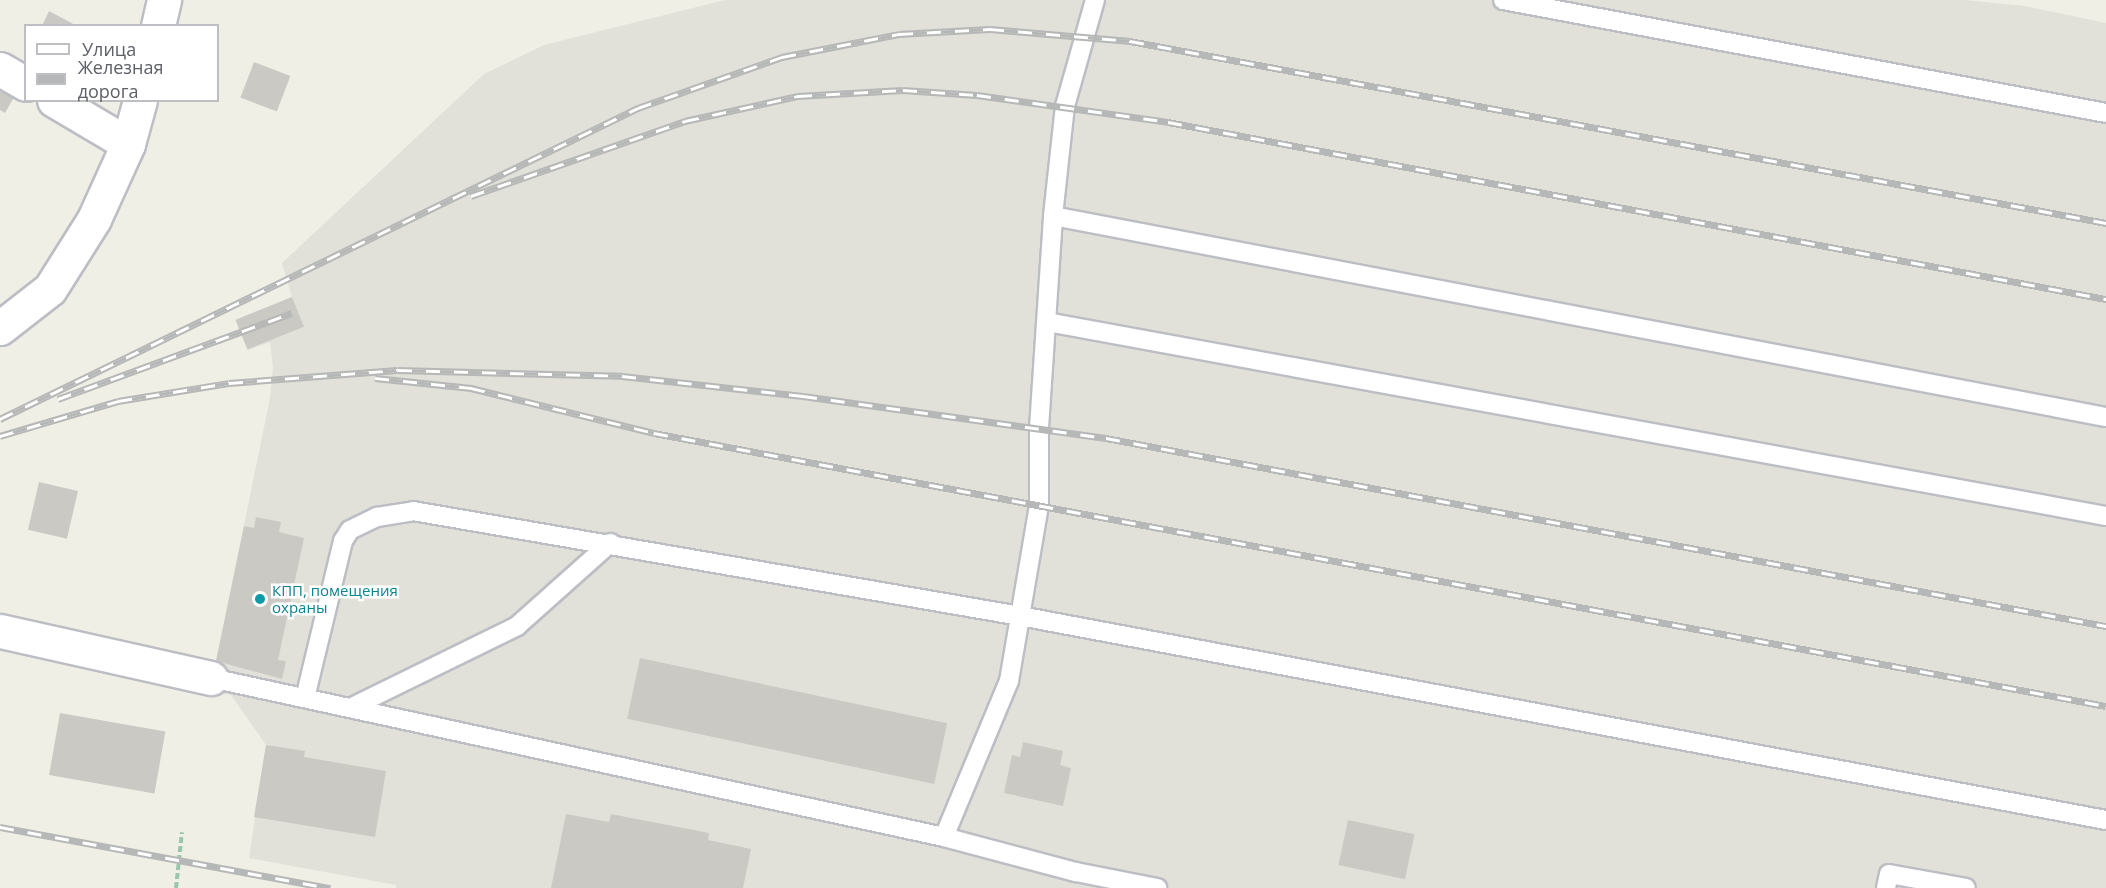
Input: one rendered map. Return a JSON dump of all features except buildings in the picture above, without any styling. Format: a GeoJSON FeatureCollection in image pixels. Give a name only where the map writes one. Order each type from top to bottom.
{"type":"FeatureCollection","features":[{"type":"Feature","properties":{"kind":"street"},"geometry":{"type":"LineString","coordinates":[[158,24],[164,0]]}},
{"type":"Feature","properties":{"kind":"street"},"geometry":{"type":"LineString","coordinates":[[0,69],[24,83]]}},
{"type":"Feature","properties":{"kind":"street"},"geometry":{"type":"LineString","coordinates":[[57,102],[128,144]]}},
{"type":"Feature","properties":{"kind":"street"},"geometry":{"type":"LineString","coordinates":[[0,328],[50,289],[94,219],[128,144],[139,102]]}},
{"type":"Feature","properties":{"kind":"street"},"geometry":{"type":"LineString","coordinates":[[0,631],[211,678]]}},
{"type":"Feature","properties":{"kind":"lane"},"geometry":{"type":"LineString","coordinates":[[944,837],[1009,681],[1039,506],[1053,216],[1065,106],[1095,0]]}},
{"type":"Feature","properties":{"kind":"lane"},"geometry":{"type":"LineString","coordinates":[[1503,0],[2106,113]]}},
{"type":"Feature","properties":{"kind":"lane"},"geometry":{"type":"LineString","coordinates":[[1053,216],[2106,417]]}},
{"type":"Feature","properties":{"kind":"lane"},"geometry":{"type":"LineString","coordinates":[[1047,322],[2106,516]]}},
{"type":"Feature","properties":{"kind":"lane"},"geometry":{"type":"LineString","coordinates":[[305,698],[343,540],[362,524],[392,512],[414,511],[610,543],[1020,616],[2106,820]]}},
{"type":"Feature","properties":{"kind":"lane"},"geometry":{"type":"LineString","coordinates":[[352,707],[518,626],[610,543]]}},
{"type":"Feature","properties":{"kind":"lane"},"geometry":{"type":"LineString","coordinates":[[211,678],[944,837],[1076,872],[1157,888]]}},
{"type":"Feature","properties":{"kind":"lane"},"geometry":{"type":"LineString","coordinates":[[1886,888],[1889,874],[1966,888]]}},
{"type":"Feature","properties":{"kind":"path"},"geometry":{"type":"LineString","coordinates":[[176,888],[182,832]]}},
{"type":"Feature","properties":{"kind":"shaded area"},"geometry":{"type":"Polygon","coordinates":[[[725,0],[1965,0],[2025,6],[2106,23],[2106,888],[396,888],[396,885],[249,858],[266,745],[231,695],[210,691],[270,398],[273,367],[270,342],[248,350],[236,320],[292,297],[282,263],[484,74],[544,45],[725,0]]]}},
{"type":"Feature","properties":{"kind":"railway"},"geometry":{"type":"LineString","coordinates":[[0,419],[638,108],[782,57],[899,34],[990,29],[1130,41],[2106,223]]}},
{"type":"Feature","properties":{"kind":"railway"},"geometry":{"type":"LineString","coordinates":[[471,196],[685,121],[798,96],[903,90],[977,95],[1168,122],[2106,299]]}},
{"type":"Feature","properties":{"kind":"railway"},"geometry":{"type":"LineString","coordinates":[[58,399],[292,313]]}},
{"type":"Feature","properties":{"kind":"railway"},"geometry":{"type":"LineString","coordinates":[[0,436],[118,401],[229,383],[398,370],[622,376],[803,396],[1106,438],[2106,626]]}},
{"type":"Feature","properties":{"kind":"railway"},"geometry":{"type":"LineString","coordinates":[[375,378],[471,388],[654,433],[2106,706]]}},
{"type":"Feature","properties":{"kind":"railway"},"geometry":{"type":"LineString","coordinates":[[0,827],[330,888]]}},
{"type":"Feature","properties":{"kind":"place","name":"КПП, помещения охраны"},"geometry":{"type":"Point","coordinates":[260,599]}}]}
